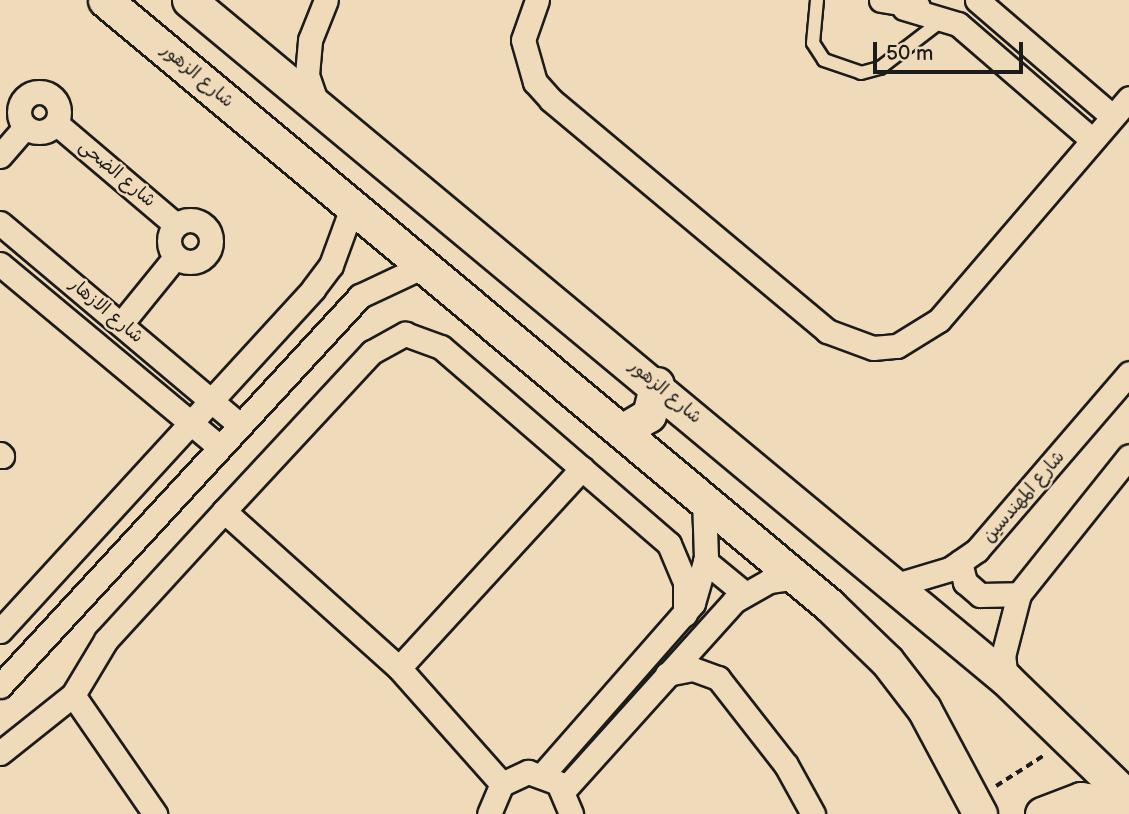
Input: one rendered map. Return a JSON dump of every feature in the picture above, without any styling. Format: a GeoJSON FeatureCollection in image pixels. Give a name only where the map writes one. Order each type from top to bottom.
{"type":"FeatureCollection","features":[{"type":"Feature","properties":{"kind":"main road","name":"شارع الزهور"},"geometry":{"type":"LineString","coordinates":[[105,0],[704,499],[887,661],[924,709],[977,807]]}},
{"type":"Feature","properties":{"kind":"main road","name":"شارع الزهور"},"geometry":{"type":"LineString","coordinates":[[190,0],[657,384],[1006,679],[1129,798]]}},
{"type":"Feature","properties":{"kind":"main road"},"geometry":{"type":"LineString","coordinates":[[622,431],[649,415],[657,384]]}},
{"type":"Feature","properties":{"kind":"main road"},"geometry":{"type":"LineString","coordinates":[[1042,814],[1081,799],[1129,806]]}},
{"type":"Feature","properties":{"kind":"street"},"geometry":{"type":"LineString","coordinates":[[317,104],[307,75],[310,40],[326,0]]}},
{"type":"Feature","properties":{"kind":"street"},"geometry":{"type":"LineString","coordinates":[[537,0],[526,17],[526,62],[551,100],[849,343],[897,346],[920,336],[1129,97]]}},
{"type":"Feature","properties":{"kind":"street"},"geometry":{"type":"LineString","coordinates":[[881,0],[904,8],[938,8],[1091,139]]}},
{"type":"Feature","properties":{"kind":"street"},"geometry":{"type":"LineString","coordinates":[[977,0],[1112,116]]}},
{"type":"Feature","properties":{"kind":"street"},"geometry":{"type":"LineString","coordinates":[[0,156],[24,127],[20,105],[38,92],[57,102],[57,124],[47,131],[24,127]]}},
{"type":"Feature","properties":{"kind":"street","name":"شارع الضحى"},"geometry":{"type":"LineString","coordinates":[[57,124],[176,225]]}},
{"type":"Feature","properties":{"kind":"street"},"geometry":{"type":"LineString","coordinates":[[0,631],[331,265],[353,205]]}},
{"type":"Feature","properties":{"kind":"street"},"geometry":{"type":"LineString","coordinates":[[197,220],[211,236],[205,256],[185,261],[176,256],[170,246],[176,225],[197,220]]}},
{"type":"Feature","properties":{"kind":"street","name":"شارع الازهار"},"geometry":{"type":"LineString","coordinates":[[0,223],[240,425]]}},
{"type":"Feature","properties":{"kind":"street"},"geometry":{"type":"LineString","coordinates":[[121,324],[176,256]]}},
{"type":"Feature","properties":{"kind":"street"},"geometry":{"type":"LineString","coordinates":[[23,283],[42,258]]}},
{"type":"Feature","properties":{"kind":"street","name":"شارع الازهار"},"geometry":{"type":"LineString","coordinates":[[0,264],[220,447]]}},
{"type":"Feature","properties":{"kind":"street"},"geometry":{"type":"LineString","coordinates":[[0,686],[360,296],[426,265]]}},
{"type":"Feature","properties":{"kind":"street"},"geometry":{"type":"LineString","coordinates":[[0,753],[73,695],[106,640],[372,352],[405,334],[441,346],[669,544],[685,582],[685,614]]}},
{"type":"Feature","properties":{"kind":"street","name":"شارع المهندسين"},"geometry":{"type":"LineString","coordinates":[[893,586],[960,562],[1002,527],[1129,373]]}},
{"type":"Feature","properties":{"kind":"street"},"geometry":{"type":"LineString","coordinates":[[1006,679],[1003,656],[1019,594],[1129,456]]}},
{"type":"Feature","properties":{"kind":"street"},"geometry":{"type":"LineString","coordinates":[[399,668],[582,468]]}},
{"type":"Feature","properties":{"kind":"street"},"geometry":{"type":"LineString","coordinates":[[543,774],[685,614],[705,561],[704,499]]}},
{"type":"Feature","properties":{"kind":"street"},"geometry":{"type":"LineString","coordinates":[[224,512],[399,668],[502,784]]}},
{"type":"Feature","properties":{"kind":"street"},"geometry":{"type":"LineString","coordinates":[[705,561],[744,593]]}},
{"type":"Feature","properties":{"kind":"street"},"geometry":{"type":"LineString","coordinates":[[960,562],[965,582],[980,595],[1019,594]]}},
{"type":"Feature","properties":{"kind":"street"},"geometry":{"type":"LineString","coordinates":[[564,790],[671,669],[744,593],[796,578]]}},
{"type":"Feature","properties":{"kind":"street"},"geometry":{"type":"LineString","coordinates":[[656,648],[671,669]]}},
{"type":"Feature","properties":{"kind":"street"},"geometry":{"type":"LineString","coordinates":[[671,669],[693,669],[718,678],[786,765],[813,814]]}},
{"type":"Feature","properties":{"kind":"street"},"geometry":{"type":"LineString","coordinates":[[73,695],[155,814]]}},
{"type":"Feature","properties":{"kind":"street"},"geometry":{"type":"LineString","coordinates":[[489,814],[502,784],[521,774],[543,774],[564,790],[571,814]]}},
{"type":"Feature","properties":{"kind":"lane"},"geometry":{"type":"LineString","coordinates":[[817,0],[813,43],[824,60],[861,73],[880,68],[938,8]]}},
{"type":"Feature","properties":{"kind":"path"},"geometry":{"type":"LineString","coordinates":[[977,807],[1069,740]]}}]}
